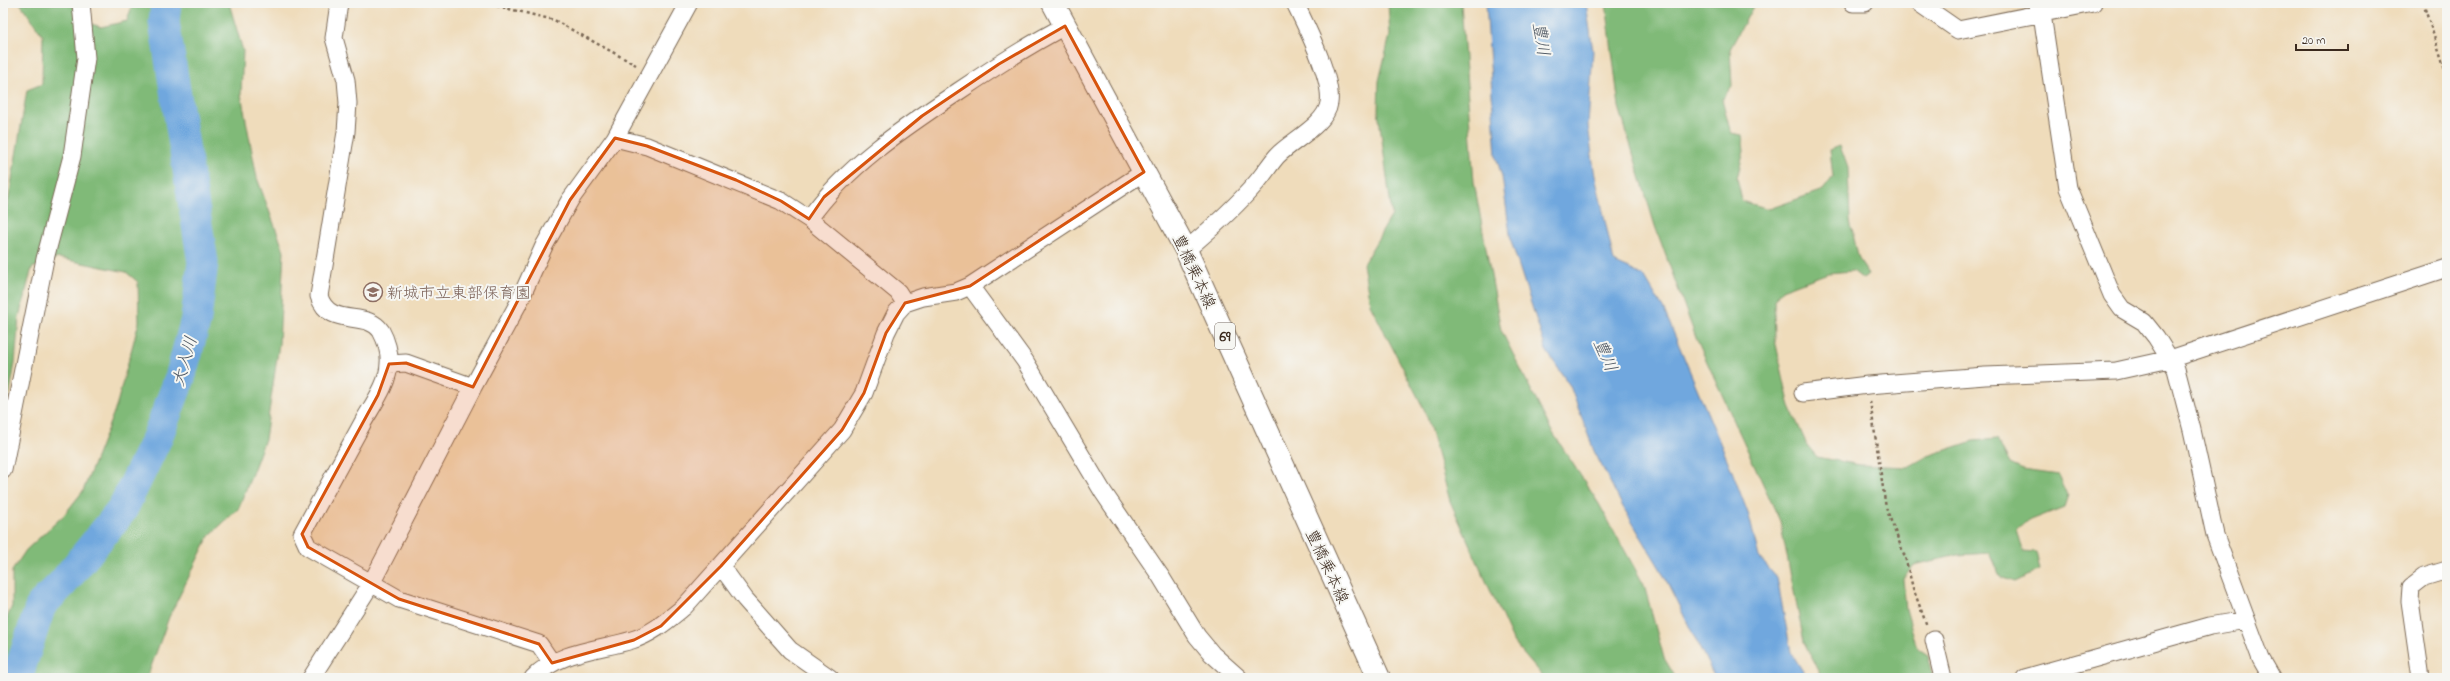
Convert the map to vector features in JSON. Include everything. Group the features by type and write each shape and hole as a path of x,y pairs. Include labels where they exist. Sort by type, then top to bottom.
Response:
{"main road":[{"name":"豊橋乗本線","path":"1053,3 1186,250 1379,678"}],"street":[{"path":"3,470 45,260 72,156 86,58 81,3"},
{"path":"339,3 334,38 346,80 348,103 346,132 319,296 322,306 332,314 372,323 381,331 388,348 390,364 378,395 302,534 308,548 400,599 539,644 552,663"},
{"path":"311,678 371,584 474,387 566,206 615,138 689,3"},
{"path":"1186,250 1211,230 1251,188 1278,156 1327,113 1330,101 1326,82 1315,45 1295,3"},
{"path":"1853,3 1865,3"},
{"path":"1919,3 1958,30 2040,8 2093,3"},
{"path":"2040,8 2068,188 2112,295 2122,309 2144,322 2156,336 2176,369 2192,430 2215,535 2261,659 2272,678"},
{"path":"809,219 824,197 867,159 922,116 999,64 1065,26"},
{"path":"615,138 647,146 736,180 781,201 809,219 898,292 905,303"},
{"path":"533,678 552,663 573,655 634,640 661,626 684,607 842,430 864,393 886,333 896,313 905,303 923,297 956,292 970,286 1144,172"},
{"path":"1803,393 1868,385 1985,376 2116,370 2170,359 2447,268"},
{"path":"970,286 1025,361 1103,492 1161,577 1197,636 1212,654 1239,678"},
{"path":"390,364 406,363 474,387"},
{"path":"721,566 745,599 790,650 822,676"},
{"path":"2421,678 2410,601 2411,587 2424,577 2447,570"},
{"path":"2025,678 2210,626 2246,620"},
{"path":"1934,640 1944,678"}],"path":[{"path":"485,3 554,20 651,73"},
{"path":"2423,3 2447,76"},
{"path":"1868,385 1886,508 1905,557 1923,617 1934,640"}],"highlighted area":[{"path":"1065,26 1144,172 970,286 905,303 886,333 864,393 842,430 721,566 661,626 634,640 552,663 539,644 399,599 308,547 302,534 378,395 389,364 406,363 473,387 570,200 615,138 647,146 736,180 781,201 809,219 824,197 922,116 999,64"}],"green space":[{"path":"20,3 72,3 79,20 101,27 127,21 133,3 229,3 243,51 241,94 257,178 284,251 279,344 265,439 239,508 209,536 169,617 147,678 3,678 3,627 12,606 12,571 26,550 64,515 83,491 116,407 139,322 138,282 126,272 58,258 32,268 19,317 15,363 3,432 3,216 8,203 27,90 42,84 43,36"},
{"path":"1388,3 1461,3 1474,182 1501,330 1551,430 1599,504 1644,585 1664,658 1676,678 1544,678 1514,643 1450,501 1426,413 1370,304 1363,264 1392,215 1378,110 1379,81 1390,35"},
{"path":"1606,3 1755,3 1730,49 1732,86 1722,99 1731,133 1742,135 1744,151 1737,178 1742,201 1769,209 1823,190 1833,177 1830,150 1840,146 1848,168 1850,221 1858,256 1868,275 1863,279 1853,271 1828,273 1782,290 1774,300 1775,340 1790,407 1807,445 1817,457 1860,465 1908,467 1928,456 1973,441 1997,439 2010,464 2023,470 2059,475 2068,495 2064,507 2026,522 2017,529 2023,551 2036,552 2040,570 2015,582 2000,577 1989,553 1958,555 1914,565 1903,579 1906,609 1917,648 1928,655 1934,678 1822,678 1804,642 1780,521 1696,338 1655,226 1619,107"}],"water":[{"name":"豊川","path":"1486,3 1586,3 1593,51 1588,125 1594,170 1614,262 1644,276 1664,310 1732,471 1749,516 1759,557 1777,578 1791,652 1807,678 1715,678 1661,570 1623,507 1594,451 1570,386 1546,350 1511,241 1502,177 1496,156"}],"waterway":[{"name":"大入川","path":"17,678 41,605 62,584 122,510 157,438 180,378 196,319 203,262 164,22 166,3"}],"place":[{"name":"新城市立東部保育園","path":"373,292"}]}
